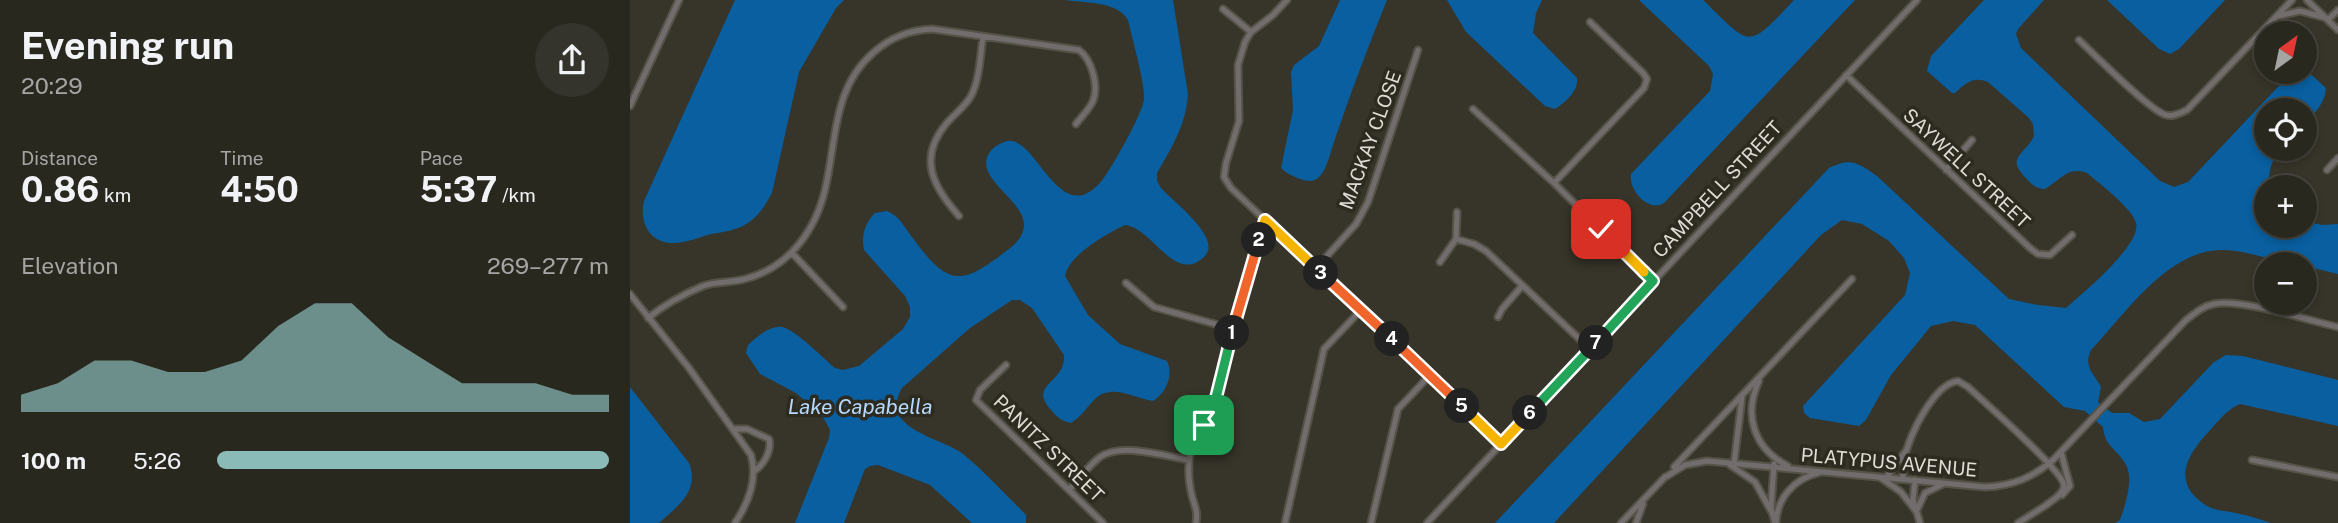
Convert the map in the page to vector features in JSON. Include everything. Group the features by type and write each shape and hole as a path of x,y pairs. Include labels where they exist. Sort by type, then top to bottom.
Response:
{"street":[{"path":"630,106 679,0"},
{"path":"1287,0 1251,32 1238,65 1238,121 1224,177 1231,188 1501,444"},
{"name":"CAMPBELL STREET","path":"1427,523 1917,0"},
{"path":"2079,40 2149,105 2165,115 2175,115 2186,110 2292,0"},
{"path":"2307,0 2338,30"},
{"path":"1223,9 1251,32"},
{"path":"2327,19 2338,10"},
{"path":"2276,16 2300,11 2327,19"},
{"path":"1554,183 1644,88 1647,79 1590,22"},
{"path":"648,318 660,308 705,286 745,279 770,269 792,253 807,235 818,214 842,100 849,81 860,65 883,44 911,32 932,29 1072,48 1083,53 1090,61 1095,90 1091,105 1076,124"},
{"path":"959,216 937,188 931,164 934,145 941,130 962,109 974,89 983,37"},
{"name":"MACKAY CLOSE","path":"1316,268 1356,224 1368,202 1419,50"},
{"name":"SAYWELL STREET","path":"1846,75 2038,254 2050,255 2072,235"},
{"path":"1473,109 1554,183 1653,281"},
{"path":"1946,170 1972,140"},
{"path":"2326,170 2338,158"},
{"path":"1440,262 1456,239 1457,212"},
{"path":"1196,523 1198,512 1191,493 1188,460 1199,431 1211,418 1233,329 1265,220"},
{"path":"1456,239 1486,251 1590,349"},
{"path":"792,253 843,307"},
{"path":"1622,523 1852,279"},
{"path":"1126,283 1154,307 1233,329"},
{"path":"1498,317 1522,286"},
{"path":"630,294 751,455 754,471 752,488 735,523"},
{"name":"PLATYPUS AVENUE","path":"1733,465 1984,487 2010,484 2028,478 2048,465 2194,313 2215,303 2234,302 2338,327"},
{"path":"1285,523 1324,349 1361,310"},
{"name":"PANITZ STREET","path":"1006,365 980,390 976,400 1100,522"},
{"path":"1764,372 1753,397 1751,419 1759,441 1775,458 1801,470"},
{"path":"1371,523 1398,409 1430,375"},
{"path":"1886,478 1907,449 1928,405 1946,385 1956,380 1968,387 2061,478 2064,487 2060,494 2046,505"},
{"path":"1733,465 1740,404 1745,391"},
{"path":"734,429 747,429 769,439 770,445 765,458 760,468 754,471"},
{"path":"1903,479 1907,449"},
{"path":"1069,490 1095,462 1112,451 1127,450 1188,460"},
{"path":"2018,523 2070,488 2061,452"},
{"path":"1771,511 1775,458"},
{"path":"2252,460 2338,477"},
{"path":"1664,478 1678,468 1694,462 1733,465 1755,482 1775,523"},
{"path":"1775,523 1778,509 1788,490 1810,475 1825,472"},
{"path":"1878,477 1902,492 1917,512"},
{"path":"1915,480 1913,499 1920,523"},
{"path":"1917,512 1927,491 1937,485 1949,483"},
{"path":"1636,523 1646,498"}],"water":[{"path":"735,0 844,0 836,8 799,72 772,193 762,210 752,220 735,229 683,242 665,242 648,230 643,216 644,201"},
{"name":"Lake Capabella","path":"1065,0 1173,0 1188,94 1181,126 1157,173 1157,181 1199,226 1208,243 1208,251 1197,262 1188,265 1178,263 1144,234 1125,225 1081,253 1073,260 1065,276 1088,315 1120,344 1167,361 1170,372 1165,389 1153,401 1116,392 1102,394 1071,423 1060,419 1045,402 1043,395 1063,365 1064,355 1032,308 1020,300 1012,300 970,328 902,388 897,402 898,413 905,422 915,430 963,454 1026,515 1026,523 972,523 930,485 878,465 865,469 844,523 795,523 830,430 822,415 796,393 760,374 746,353 748,345 759,335 782,327 802,339 835,368 843,370 859,366 903,329 910,317 910,307 905,296 864,250 865,230 875,213 887,211 895,216 936,266 956,276 979,270 1009,249 1021,235 1024,223 1019,211 992,178 987,167 989,153 1004,142 1014,141 1023,147 1061,189 1071,195 1083,195 1100,183 1138,116 1144,99 1142,82 1128,20 1123,14 1109,6"},
{"path":"1340,0 1387,0 1325,169 1315,180 1307,181 1281,168 1293,110 1291,72 1294,65 1319,46"},
{"path":"1447,0 1542,0 1536,13 1533,33 1577,78 1573,92 1555,109 1545,106 1466,32"},
{"path":"1639,0 1703,0 1731,27 1749,37 1766,28 1794,0 1855,0 1664,203 1652,205 1636,193 1631,174 1710,91 1713,74 1709,66"},
{"path":"1984,0 2044,0 2018,29 2016,34 2021,48 2160,181 2174,187 2188,182 2254,112 2254,161 2274,161 2269,175 2254,175 2254,238 2317,238 2317,224 2338,224 2338,274 2317,269 2317,252 2254,252 2254,255 2225,250 2205,252 2186,259 2150,285 2091,350 2089,356 2090,370 2101,387 2098,402 2112,413 2129,413 2144,422 2160,419 2214,362 2226,355 2243,356 2338,380 2338,426 2240,404 2221,418 2191,456 2185,475 2193,495 2216,509 2271,523 2115,523 2120,520 2129,478 2126,465 2109,444 2103,427 2085,411 2064,407 1975,325 1953,321 1931,326 1891,375 1866,420 1859,426 1810,418 1804,413 1803,406 1905,295 1910,273 1904,258 1889,241 1862,224 1842,220 1821,235 1554,523 1495,523 1829,168 1849,162 1877,176 2009,299 2066,308 2109,268 2130,243 2135,232 2134,217 2087,173 2074,171 2045,189 2030,183 2017,165 2019,156 2034,136 2033,124 2029,118 1983,80 1974,80 1952,93 1927,71 1931,56"},
{"path":"2107,0 2225,0 2179,49 2170,54 2159,49"},
{"path":"2317,80 2326,88 2317,110 2317,98 2267,98 2281,84 2317,84"},
{"path":"630,387 689,463 692,473 692,482 685,497 659,523 630,523"}],"route":[{"path":"1204,425 1211,418 1233,329 1265,220 1501,444 1653,281 1601,229"}]}
